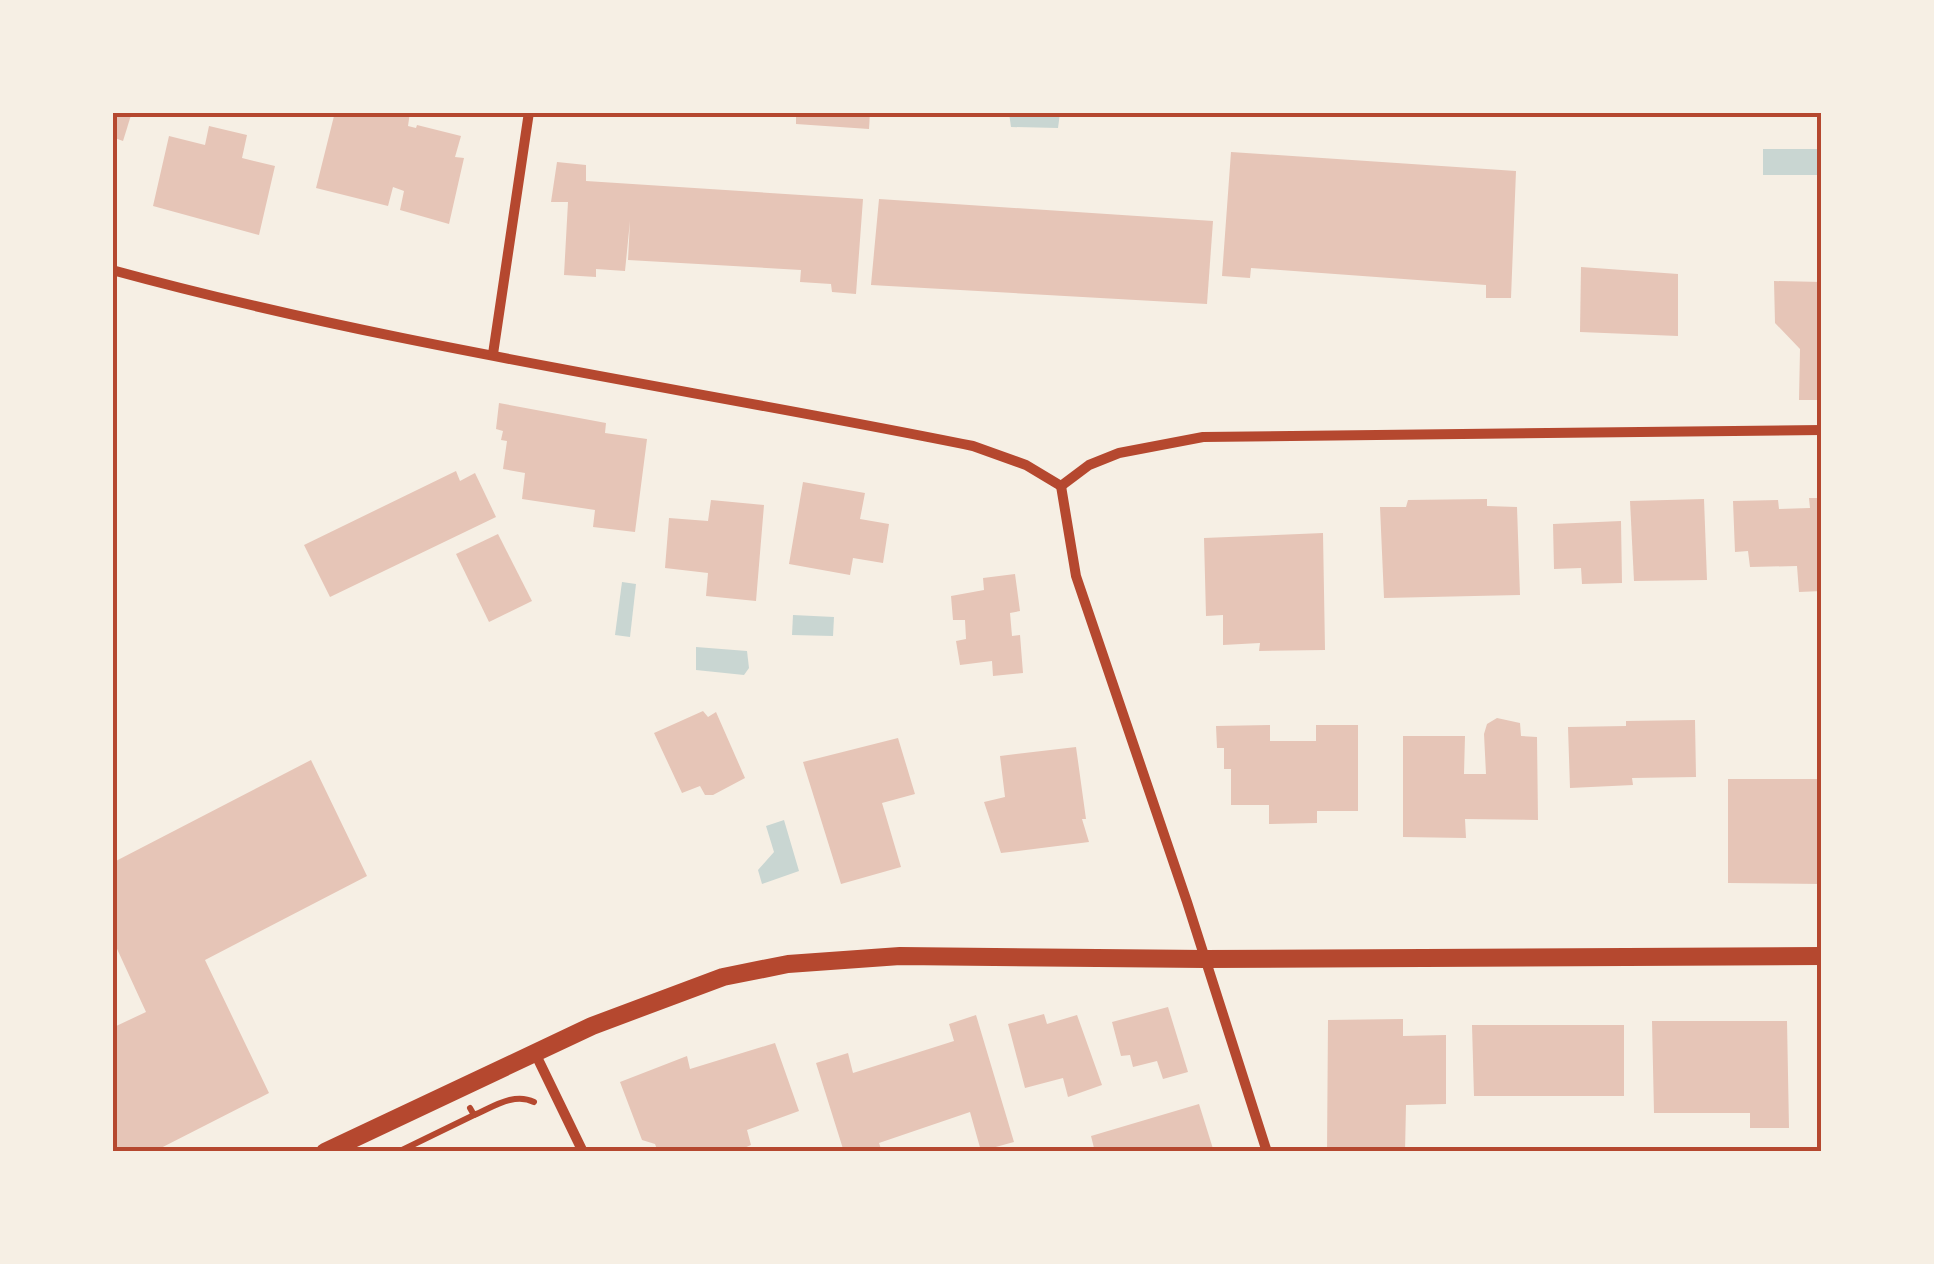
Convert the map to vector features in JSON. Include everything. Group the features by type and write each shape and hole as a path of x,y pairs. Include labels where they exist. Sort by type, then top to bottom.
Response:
{"street":[{"path":"493,354 529,112"},
{"path":"112,270 190,291 493,354 973,446 1026,465 1061,486 1076,576 1206,959 1266,1152"},
{"path":"1061,486 1089,465 1119,452 1202,437 1822,430"},
{"path":"325,1152 536,1052 659,999 723,976 788,964 900,956 1822,956"},
{"path":"536,1052 583,1152"}],"path":[{"path":"460,1088 474,1115"},
{"path":"398,1152 512,1098 525,1098 540,1106"}],"shaded area":[{"path":"1009,113 1060,113 1058,128 1011,127"},
{"path":"1763,149 1821,149 1821,175 1763,175"},
{"path":"622,582 636,584 630,637 615,635"},
{"path":"793,615 834,617 833,636 792,635"},
{"path":"696,647 747,651 749,668 744,675 696,670"},
{"path":"784,820 799,871 762,884 758,870 774,852 766,826"}],"building":[{"path":"112,112 132,112 123,141 112,137"},
{"path":"335,112 410,112 408,126 461,136 455,157 464,158 449,224 400,210 404,191 393,187 388,206 316,188"},
{"path":"796,112 870,112 869,129 796,124"},
{"path":"209,126 247,135 242,158 275,166 259,235 153,206 169,136 205,145"},
{"path":"1231,152 1516,171 1511,298 1486,298 1486,285 1251,268 1250,278 1222,276"},
{"path":"557,162 586,165 586,181 863,199 856,294 832,292 831,284 800,282 801,270 628,260 630,221 625,271 596,269 596,277 564,275 568,202 551,202"},
{"path":"879,199 1213,221 1207,304 871,285"},
{"path":"1581,267 1678,274 1678,336 1580,332"},
{"path":"1774,281 1822,282 1822,400 1799,400 1800,349 1775,323"},
{"path":"499,403 606,423 605,433 647,439 635,532 593,527 595,510 522,499 525,473 503,469 507,441 501,440 503,431 496,429"},
{"path":"456,471 460,481 475,473 496,517 330,597 304,545"},
{"path":"803,482 865,493 860,519 889,524 883,563 853,558 850,575 789,564"},
{"path":"1809,498 1822,498 1822,591 1799,592 1797,566 1750,567 1748,551 1735,552 1733,501 1778,500 1779,509 1810,508"},
{"path":"1487,499 1487,506 1517,507 1520,595 1384,598 1380,507 1406,507 1408,500"},
{"path":"1704,499 1707,580 1634,581 1630,501"},
{"path":"711,500 764,505 756,601 706,596 708,573 665,568 669,518 708,521"},
{"path":"1621,521 1622,583 1582,584 1581,568 1554,569 1553,524"},
{"path":"1323,533 1325,650 1259,651 1260,643 1223,645 1223,615 1206,616 1204,538"},
{"path":"498,534 532,601 489,622 456,554"},
{"path":"1015,574 1020,611 1010,613 1012,636 1020,635 1023,673 993,676 992,661 960,665 956,641 966,639 965,620 953,620 951,596 984,590 983,578"},
{"path":"703,711 708,717 716,712 745,778 713,795 705,795 700,786 682,793 654,733"},
{"path":"1497,718 1520,723 1521,736 1537,737 1538,820 1465,819 1466,838 1403,837 1403,736 1465,736 1464,774 1486,774 1484,734 1487,724"},
{"path":"1695,720 1696,777 1632,778 1633,785 1570,788 1568,727"},
{"path":"1270,725 1270,741 1316,741 1316,725 1358,725 1358,811 1317,811 1317,823 1269,824 1269,805 1231,805 1231,769 1224,769 1224,748 1217,748 1216,726"},
{"path":"898,738 915,794 882,803 901,867 841,884 803,762"},
{"path":"1076,747 1086,819 1082,819 1089,842 1001,853 984,802 1005,797 1000,756"},
{"path":"311,760 367,876 205,960 269,1093 153,1152 112,1152 112,1028 146,1012 112,938 112,863"},
{"path":"1728,779 1822,779 1822,884 1728,883"},
{"path":"1168,1007 1188,1072 1163,1079 1157,1061 1133,1067 1130,1055 1121,1056 1112,1022"},
{"path":"1044,1014 1047,1024 1077,1015 1102,1085 1068,1097 1063,1078 1025,1088 1008,1024"},
{"path":"976,1015 1014,1142 981,1151 970,1112 879,1143 882,1152 844,1152 816,1063 848,1053 853,1073 954,1041 949,1024"},
{"path":"1403,1019 1403,1036 1446,1035 1446,1104 1406,1105 1405,1152 1327,1152 1328,1020"},
{"path":"1652,1021 1787,1021 1789,1128 1750,1128 1750,1113 1654,1113"},
{"path":"1817,1022 1822,1022 1822,1075 1818,1075"},
{"path":"1472,1025 1624,1025 1624,1096 1474,1096"},
{"path":"775,1043 799,1111 747,1130 751,1145 735,1152 658,1152 655,1144 642,1140 620,1082 687,1056 690,1069"},
{"path":"1199,1104 1214,1152 1095,1152 1091,1136"}]}
